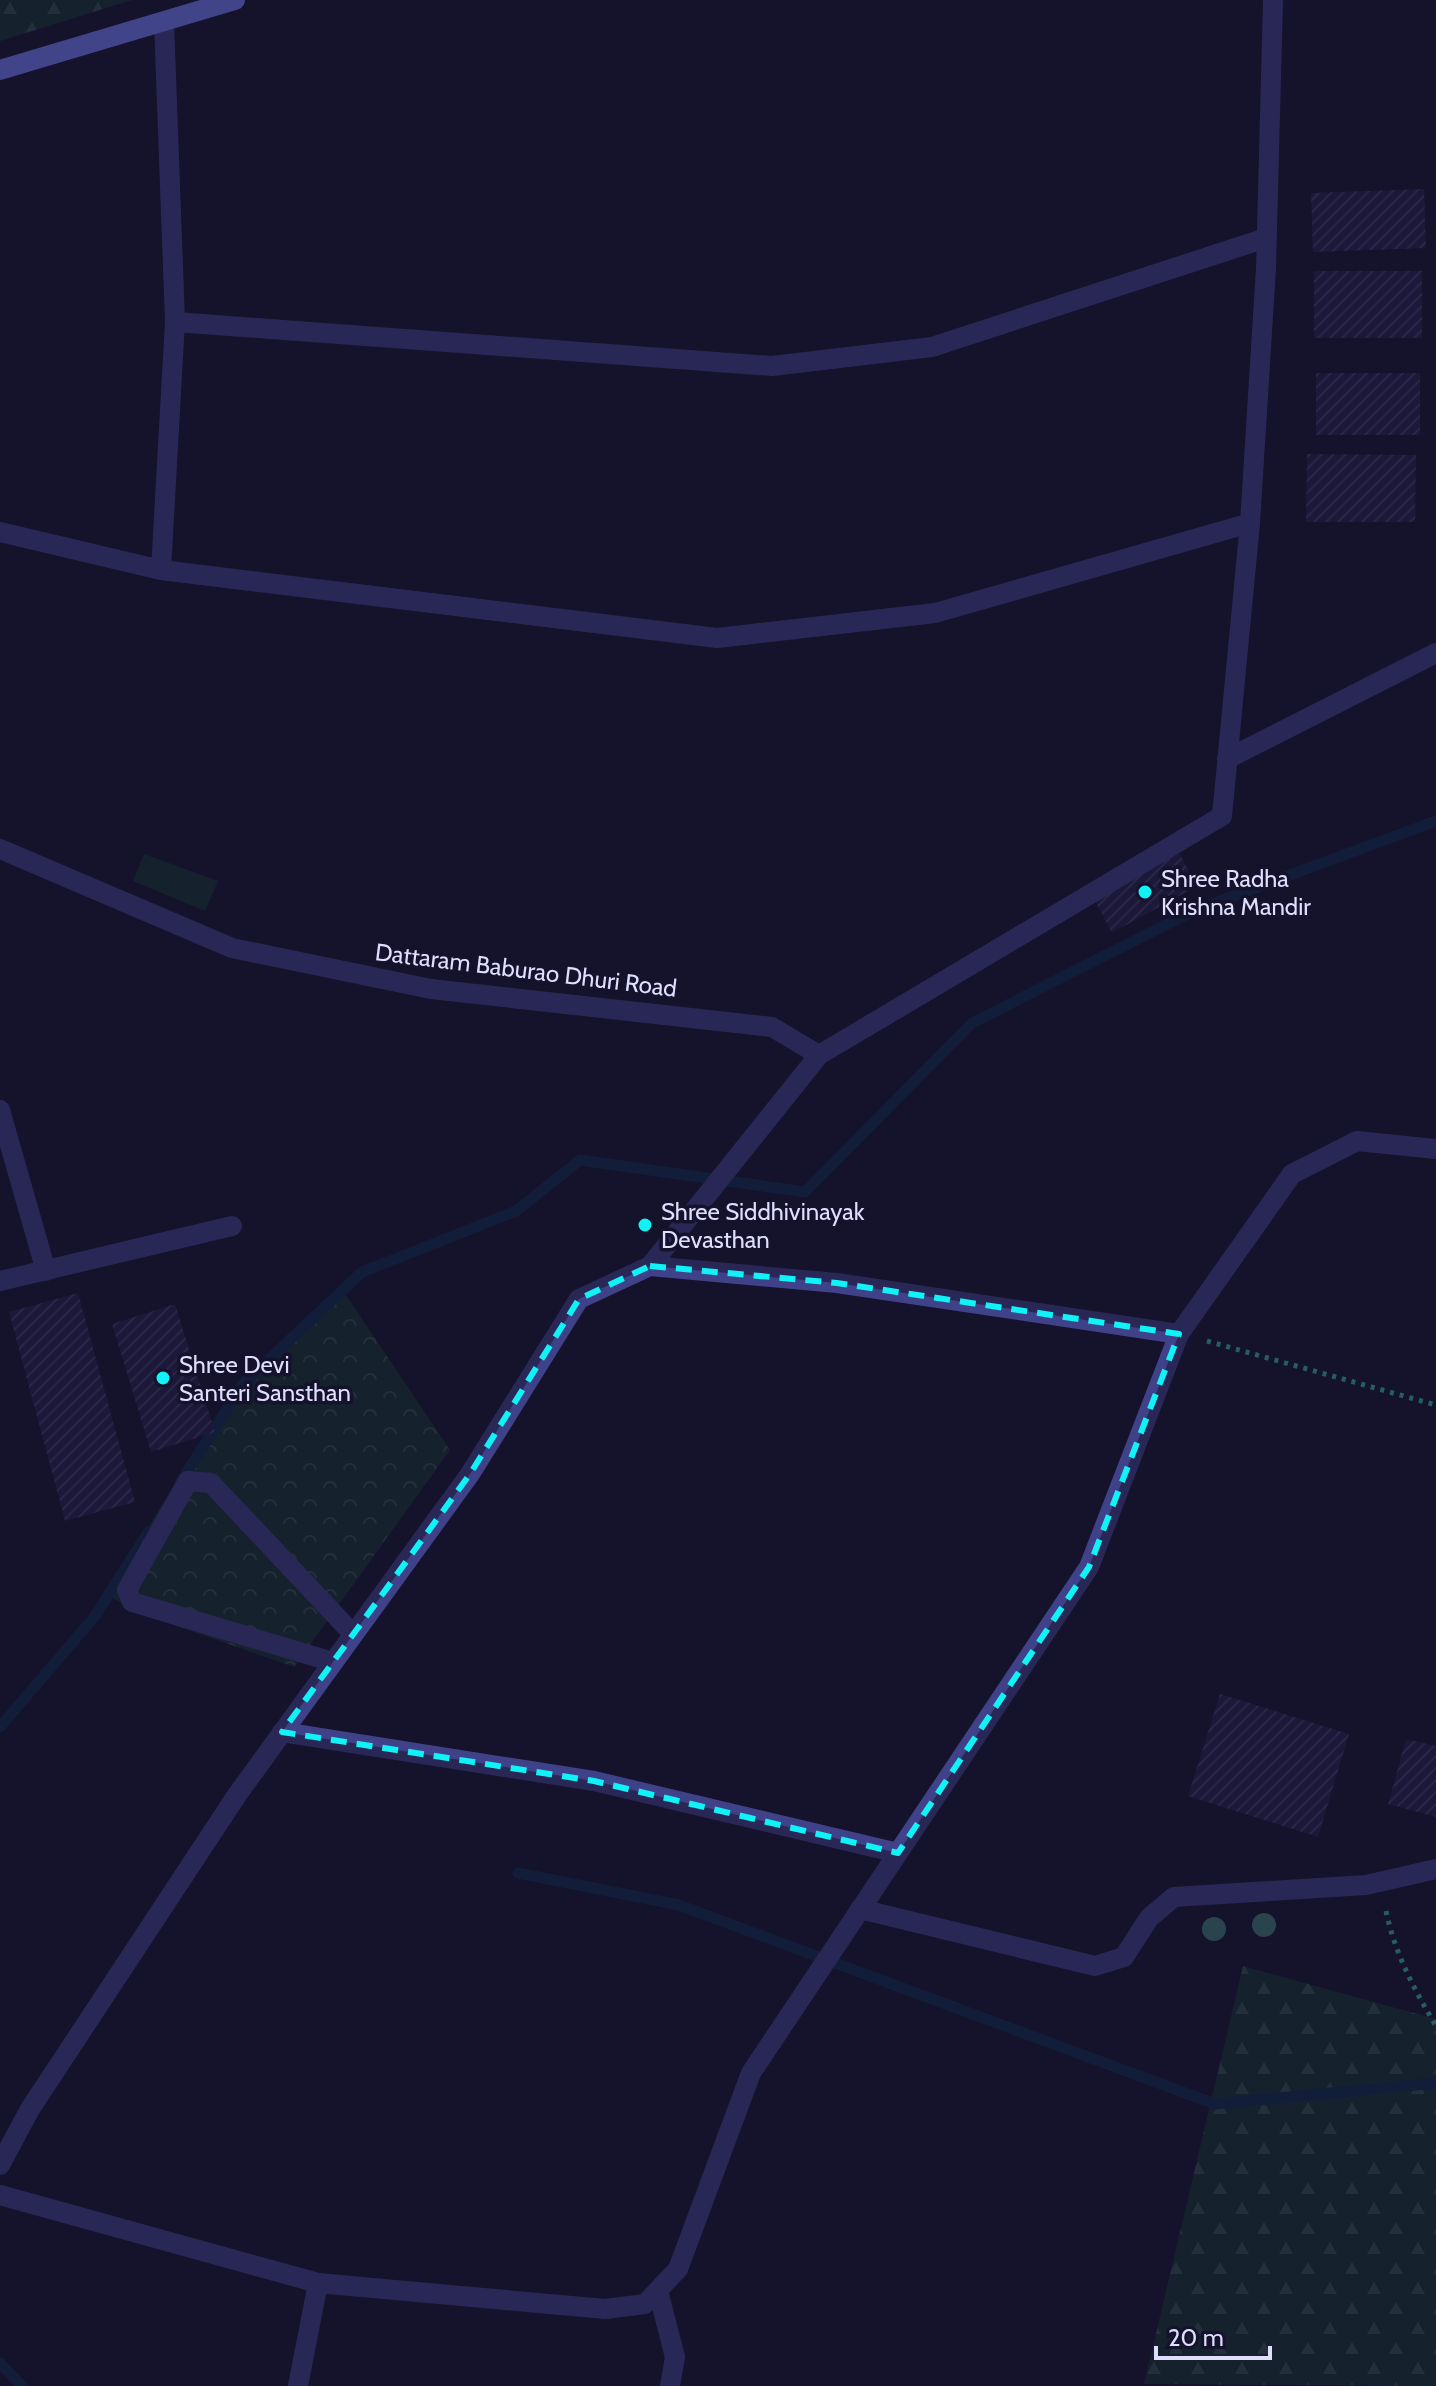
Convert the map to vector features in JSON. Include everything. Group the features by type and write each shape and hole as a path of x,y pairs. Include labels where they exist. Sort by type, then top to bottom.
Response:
{"main road":[{"path":"0,70 235,0"}],"street":[{"path":"0,2165 30,2109 237,1795 470,1474 579,1299 650,1266 819,1055 1222,816 1250,523 1266,238 1273,0"},
{"path":"161,570 175,322 164,22"},
{"path":"175,322 772,366 932,347 1266,238"},
{"path":"0,532 161,570 717,638 935,613 1250,523"},
{"path":"1227,759 1436,653"},
{"name":"Dattaram Baburao Dhuri Road","path":"0,849 232,948 431,989 772,1027 819,1055"},
{"path":"0,1110 46,1271"},
{"path":"0,2195 318,2283 605,2309 645,2304 678,2269 751,2073 1089,1567 1179,1334 1292,1174 1357,1141 1436,1149"},
{"path":"0,1281 232,1226"},
{"path":"650,1266 837,1283 1179,1334"},
{"path":"333,1662 132,1602 127,1590 188,1481 211,1483 353,1634"},
{"path":"282,1732 594,1781 898,1853"},
{"path":"860,1909 1095,1966 1124,1957 1149,1918 1174,1897 1381,1882 1436,1869"},
{"path":"298,2386 318,2283"},
{"path":"658,2291 675,2357 670,2386"}],"path":[{"path":"1179,1334 1436,1405"},
{"path":"1381,1882 1392,1940 1409,1981 1436,2026"}],"highlighted area":[{"path":"650,1266 837,1283 1179,1334 1089,1567 898,1853 594,1781 282,1732 470,1474 579,1299"}],"green space":[{"path":"0,0 132,0 0,41"},
{"path":"144,854 218,881 205,911 133,881"},
{"path":"342,1289 450,1450 294,1667 137,1612 106,1594 243,1376"},
{"path":"1243,1966 1436,2019 1436,2386 1144,2384"}],"building":[{"path":"1424,189 1426,248 1313,252 1311,193"},
{"path":"1314,271 1422,271 1422,338 1314,338"},
{"path":"1316,373 1420,373 1420,435 1316,435"},
{"path":"1307,454 1416,455 1415,522 1306,522"},
{"name":"Shree Radha Krishna Mandir","path":"1178,851 1197,886 1112,933 1094,899"},
{"path":"78,1293 135,1502 65,1521 9,1312"},
{"name":"Shree Devi Santeri Sansthan","path":"175,1304 215,1432 151,1452 112,1324"},
{"path":"1220,1694 1349,1734 1318,1837 1188,1796"},
{"path":"1406,1739 1436,1746 1436,1817 1388,1804"}],"waterway":[{"path":"180,1483 243,1384 362,1272 516,1211 580,1160 805,1192 972,1023 1193,911 1436,821"},
{"path":"0,1727 95,1616 149,1531"},
{"path":"518,1873 679,1905 1215,2104 1436,2083"},
{"path":"0,2363 22,2386"}],"place":[{"name":"Shree Radha Krishna Mandir","path":"1145,892"},
{"name":"Shree Siddhivinayak Devasthan","path":"645,1225"},
{"name":"Shree Devi Santeri Sansthan","path":"163,1378"}]}
